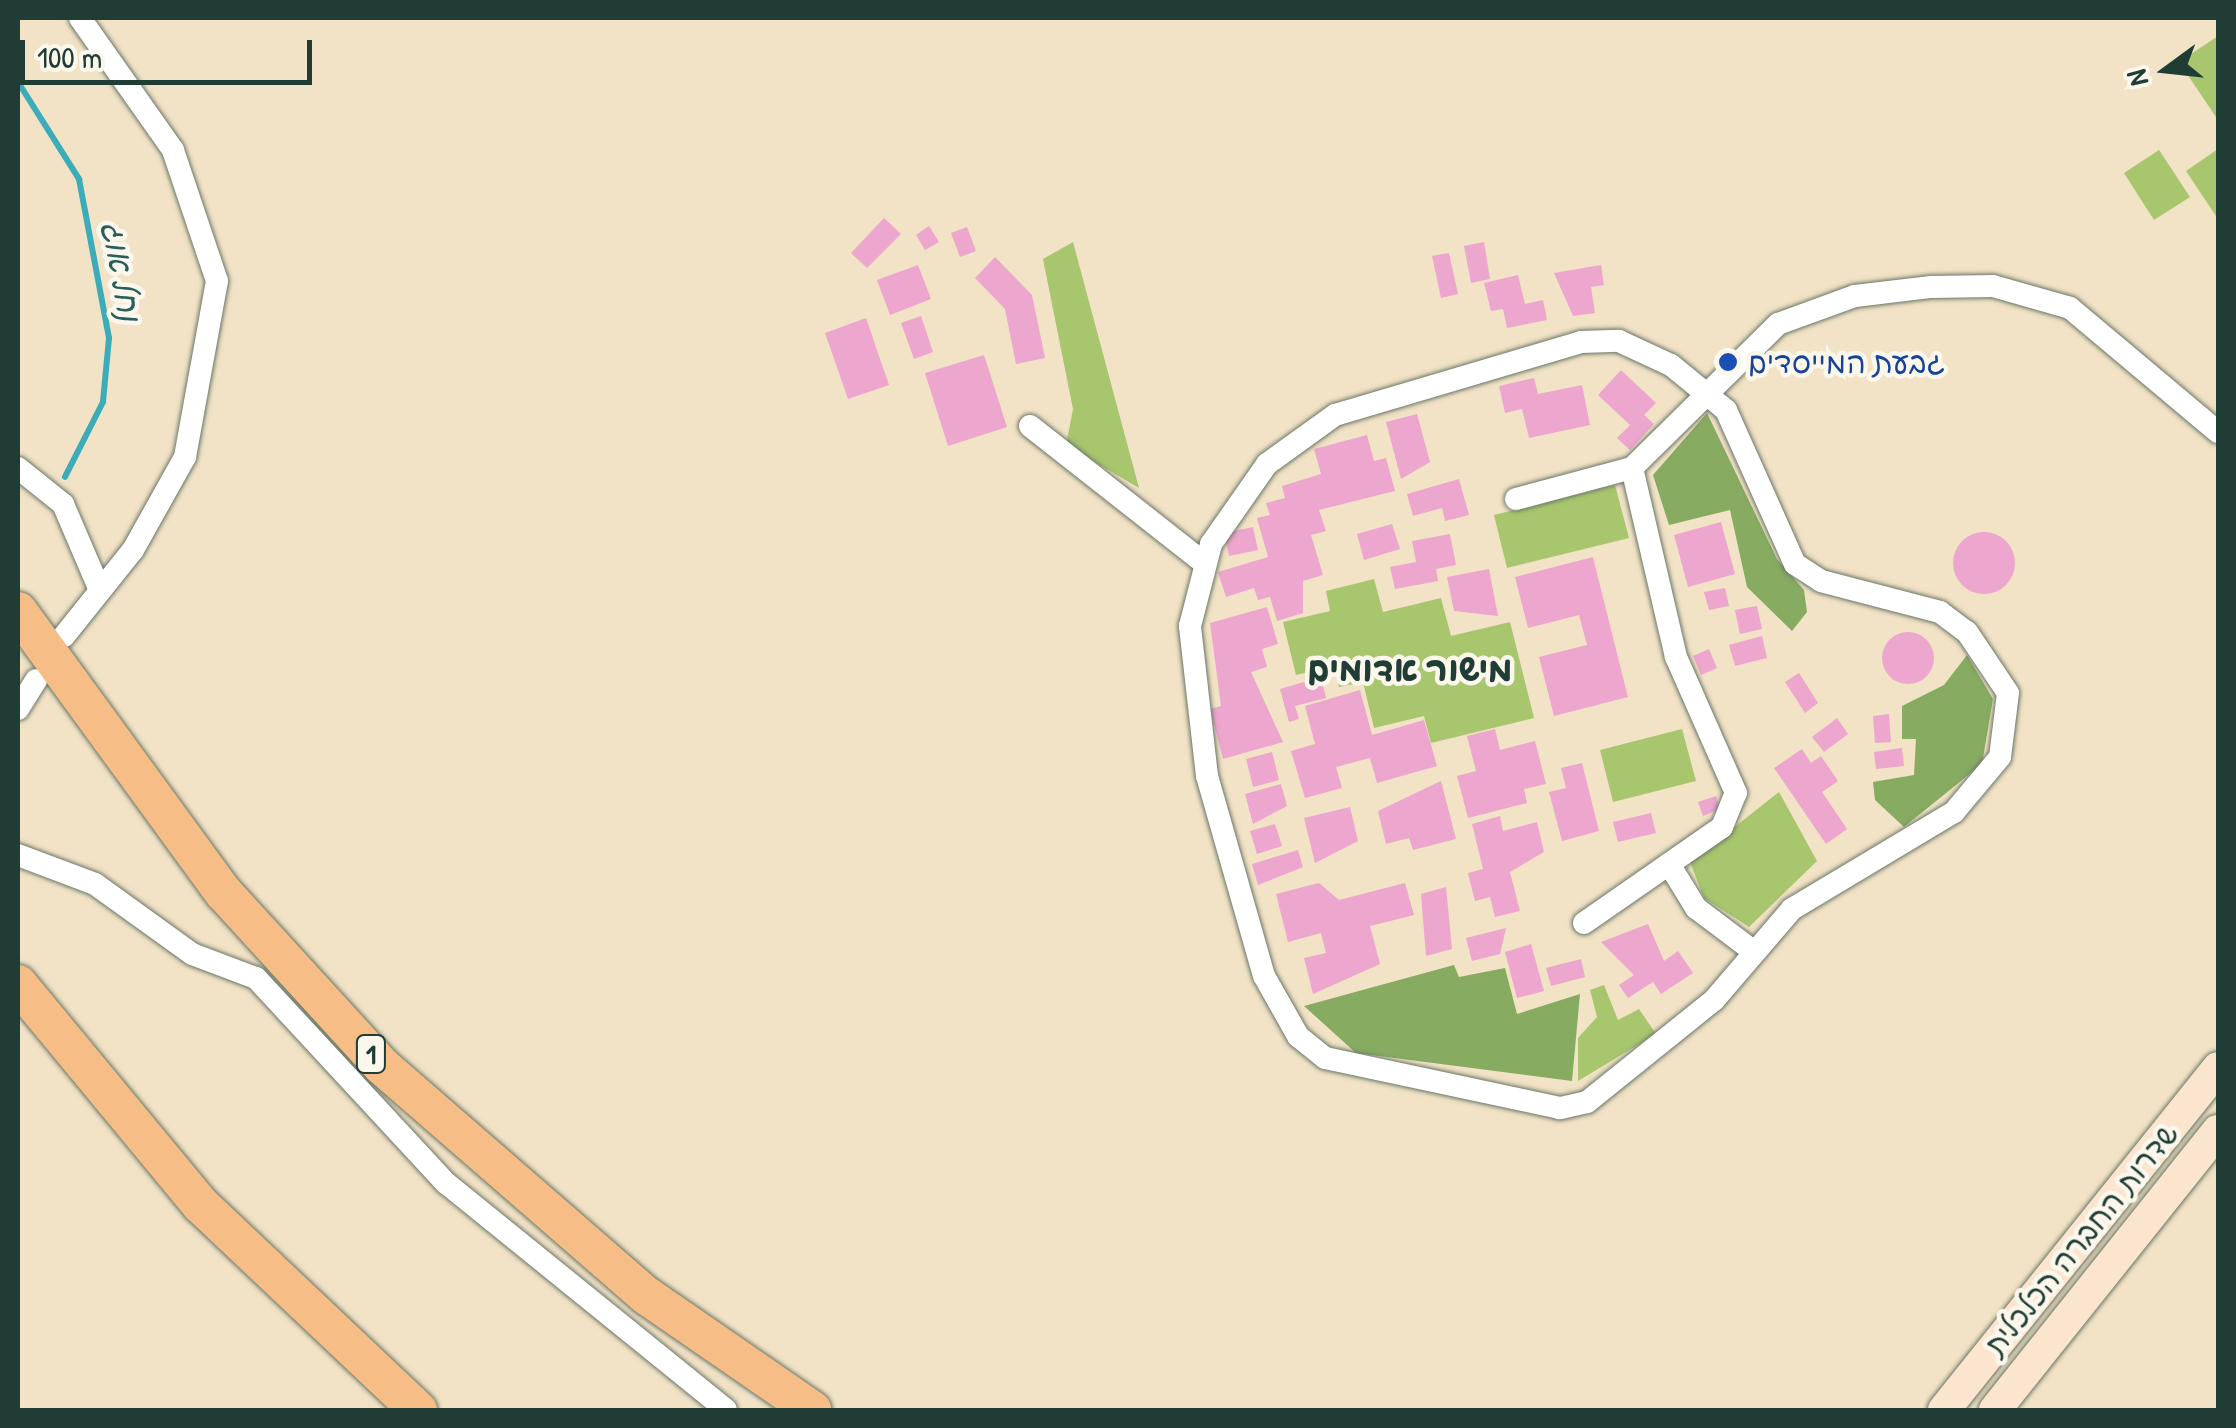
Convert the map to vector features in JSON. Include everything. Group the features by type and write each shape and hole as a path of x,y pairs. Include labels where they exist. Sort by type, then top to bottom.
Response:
{"highway":[{"name":"1","path":"18,612 224,893 382,1066 647,1296 812,1410"},
{"path":"18,984 202,1205 418,1410"}],"main road":[{"name":"שדרות החברה הכלכלית","path":"1944,1410 2218,1068"},
{"name":"שדרות החברה הכלכלית","path":"1995,1410 2218,1131"}],"street":[{"path":"64,636 133,550 185,457 218,281 173,150 80,18"},
{"path":"1516,499 1632,468 1746,348 1820,307 1993,286 2038,294 2095,324 2218,432"},
{"path":"1619,341 1706,392 1738,429 1769,521 1795,564 1820,581 1940,612 1994,663 2012,720 1981,789 1922,833 1822,884 1753,951 1670,1042 1586,1102 1560,1108 1325,1058 1279,1010 1224,851 1191,676 1204,564 1232,504 1266,464 1372,398 1581,342 1619,341"},
{"path":"1030,426 1204,564"},
{"path":"18,468 63,504 99,588"},
{"path":"1584,922 1722,827 1736,792 1676,657 1632,468"},
{"path":"18,709 36,680"},
{"path":"18,855 95,884 192,954 256,978 446,1184 726,1410"},
{"path":"1670,864 1696,908 1753,951"}],"green space":[{"path":"2218,36 2218,120 2179,62"},
{"path":"2218,149 2218,219 2186,171"},
{"path":"2159,150 2190,197 2154,220 2124,173"},
{"path":"1073,242 1139,488 1066,445 1073,409 1043,259"},
{"path":"1707,413 1777,559 1804,590 1807,612 1792,631 1747,587 1730,510 1669,525 1653,475"},
{"path":"1615,485 1629,538 1507,568 1494,515"},
{"path":"1374,579 1383,612 1441,598 1451,636 1510,622 1534,718 1431,743 1424,716 1374,728 1363,682 1339,687 1334,666 1296,675 1283,622 1330,611 1326,591"},
{"path":"1967,655 1993,699 1982,764 1904,827 1875,800 1873,782 1914,775 1916,739 1902,739 1902,706 1944,685"},
{"path":"1682,729 1696,781 1613,802 1600,750"},
{"path":"1779,792 1817,861 1749,927 1704,898 1690,862"},
{"path":"1454,965 1459,977 1505,968 1517,1014 1580,994 1572,1081 1356,1053 1304,1006"},
{"path":"1604,985 1618,1020 1639,1009 1656,1034 1578,1081 1578,1038 1597,1017 1590,990"}],"building":[{"path":"884,218 901,234 867,268 851,253"},
{"path":"929,226 939,242 925,250 916,235"},
{"path":"967,227 976,251 960,257 951,233"},
{"path":"1484,242 1490,279 1471,283 1464,246"},
{"path":"1449,253 1458,294 1441,298 1432,256"},
{"path":"995,257 1032,295 1045,358 1016,364 1005,309 975,278"},
{"path":"918,265 931,299 890,315 877,280"},
{"path":"1601,265 1604,285 1591,287 1595,313 1573,316 1554,273"},
{"path":"1518,275 1525,304 1543,300 1547,320 1507,328 1503,309 1491,311 1484,283"},
{"path":"921,316 933,352 914,359 901,323"},
{"path":"866,318 889,385 848,399 825,333"},
{"path":"984,355 1007,427 948,446 925,373"},
{"path":"1621,370 1656,403 1644,415 1654,424 1630,450 1617,438 1630,425 1598,395"},
{"path":"1534,378 1538,394 1582,385 1590,425 1529,438 1522,409 1505,413 1499,386"},
{"path":"1417,414 1430,462 1401,479 1386,422"},
{"path":"1367,435 1374,461 1386,458 1395,491 1319,510 1326,531 1311,535 1323,575 1303,581 1303,613 1277,621 1270,597 1258,600 1254,588 1226,597 1218,572 1268,557 1257,518 1270,515 1266,503 1285,498 1282,486 1321,474 1314,449"},
{"path":"1459,479 1469,515 1445,521 1442,508 1413,516 1407,494"},
{"path":"1721,522 1735,574 1688,587 1674,535"},
{"path":"1392,524 1400,549 1364,560 1357,534"},
{"path":"1253,527 1258,550 1229,556 1224,533"},
{"path":"1984,532 2006,541 2015,563 2006,585 1984,594 1962,585 1953,563 1962,541"},
{"path":"1450,534 1456,565 1436,569 1438,581 1395,589 1390,567 1416,562 1412,541"},
{"path":"1593,557 1628,697 1554,716 1539,657 1587,645 1579,615 1528,628 1515,577"},
{"path":"1489,569 1498,616 1454,611 1447,577"},
{"path":"1725,588 1729,606 1709,610 1704,592"},
{"path":"1757,606 1762,629 1740,634 1735,610"},
{"path":"1267,607 1278,644 1262,649 1267,667 1251,672 1283,742 1223,759 1210,709 1221,706 1210,623"},
{"path":"1908,632 1926,640 1934,658 1926,676 1908,684 1890,676 1882,658 1890,640"},
{"path":"1762,636 1767,658 1735,666 1729,645"},
{"path":"1709,649 1717,668 1701,675 1693,656"},
{"path":"1799,673 1818,703 1805,713 1785,682"},
{"path":"1321,677 1326,698 1295,706 1299,719 1289,722 1280,689"},
{"path":"1360,690 1372,735 1424,720 1437,766 1377,783 1370,758 1336,767 1342,788 1305,798 1291,751 1315,744 1305,706"},
{"path":"1889,714 1891,742 1875,743 1873,716"},
{"path":"1837,718 1848,734 1824,752 1812,737"},
{"path":"1495,729 1500,750 1535,741 1546,784 1524,789 1527,803 1468,818 1457,776 1476,771 1467,736"},
{"path":"1902,748 1904,766 1876,769 1874,752"},
{"path":"1802,749 1811,763 1821,756 1838,781 1822,792 1847,829 1826,844 1774,768"},
{"path":"1272,752 1279,780 1253,787 1246,759"},
{"path":"1582,763 1599,831 1562,841 1549,792 1566,788 1561,768"},
{"path":"1441,781 1456,839 1413,850 1409,838 1386,844 1378,811"},
{"path":"1281,784 1287,806 1253,824 1245,794"},
{"path":"1716,796 1720,809 1703,816 1698,802"},
{"path":"1350,807 1358,841 1315,863 1304,818"},
{"path":"1651,813 1656,833 1618,842 1613,822"},
{"path":"1500,816 1503,831 1537,822 1544,852 1510,872 1520,911 1495,917 1490,897 1475,901 1468,873 1483,869 1472,824"},
{"path":"1275,824 1282,846 1257,854 1250,831"},
{"path":"1298,850 1303,867 1258,885 1252,864"},
{"path":"1319,883 1339,900 1405,883 1414,915 1370,926 1380,964 1313,994 1304,958 1326,953 1321,933 1288,942 1276,894"},
{"path":"1446,887 1452,949 1426,956 1421,894"},
{"path":"1648,924 1664,961 1678,951 1693,973 1661,994 1653,982 1628,998 1619,985 1634,975 1601,942"},
{"path":"1506,928 1500,954 1472,961 1466,938"},
{"path":"1531,944 1544,991 1517,998 1505,952"},
{"path":"1581,959 1585,977 1551,986 1546,968"}],"waterway":[{"name":"נחל אוג","path":"18,82 79,179 109,338 103,402 65,477"}],"place":[{"name":"גבעת המייסדים","path":"1728,362"}],"district":[{"name":"מישור אדומים","path":"1410,669"}]}
